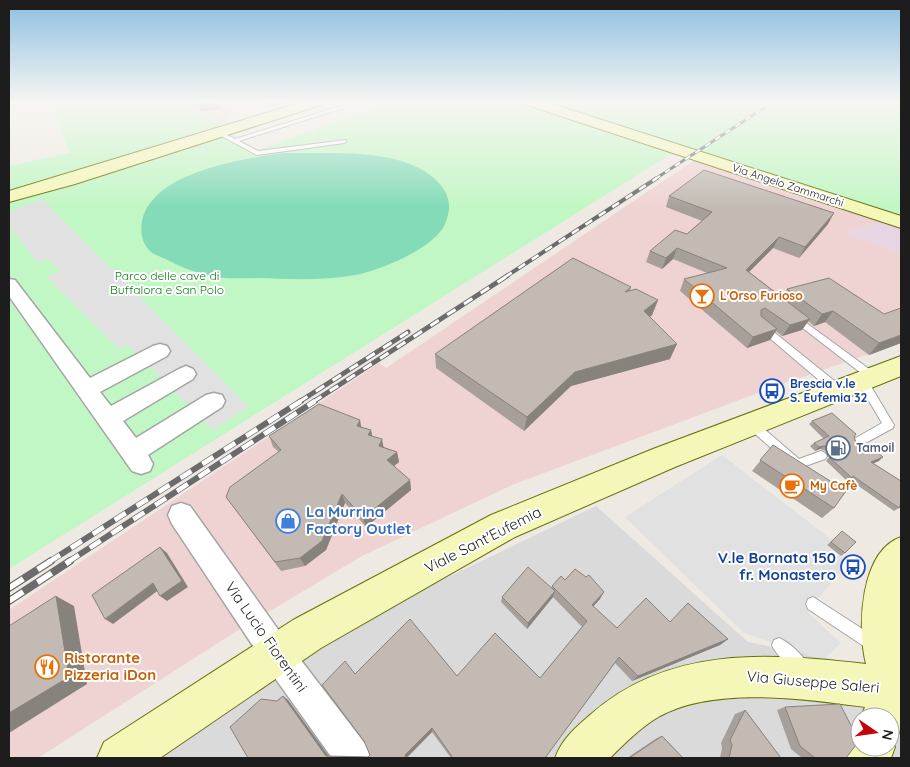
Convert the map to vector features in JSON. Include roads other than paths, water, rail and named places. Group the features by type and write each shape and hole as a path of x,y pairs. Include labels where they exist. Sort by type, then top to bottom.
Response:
{"street":[{"path":"9,197 69,180 199,138"},
{"name":"Via Angelo Zammarchi","path":"642,138 901,222"},
{"path":"9,203 69,180"},
{"path":"9,284 137,458 214,401"},
{"path":"86,390 160,351"},
{"path":"108,419 186,374"},
{"name":"Viale Sant'Eufemia","path":"120,758 276,653 504,526 751,424 869,379"},
{"name":"Via Lucio Fiorentini","path":"181,515 276,653 353,758"},
{"path":"890,687 882,608 889,569 901,554"},
{"name":"Via Giuseppe Saleri","path":"578,758 601,734 644,701 675,688 738,676 814,679 890,687"}],"lane":[{"path":"228,138 257,153 344,141"},
{"path":"234,141 242,138"},
{"path":"783,308 869,379 889,425 858,442"},
{"path":"759,324 869,379"},
{"path":"751,424 797,464 821,456"},
{"path":"813,604 890,687"},
{"path":"779,645 814,679"}],"railway":[{"path":"655,179 718,138"},
{"path":"505,277 657,178"},
{"path":"313,402 507,276"},
{"path":"299,402 408,332"},
{"path":"49,562 301,401"},
{"path":"68,562 315,401"},
{"path":"9,588 51,561"},
{"path":"9,601 70,561"}],"place":[{"name":"L'Orso Furioso","path":"702,296"},
{"name":"Brescia v.le S. Eufemia 32","path":"772,391"},
{"name":"Tamoil","path":"838,448"},
{"name":"My Cafè","path":"792,486"},
{"name":"La Murrina Factory Outlet","path":"288,521"},
{"name":"V.le Bornata 150 fr. Monastero","path":"853,567"},
{"name":"Ristorante Pizzeria iDon","path":"47,667"}],"park label":[{"name":"Parco delle cave di Buffalora e San Polo","path":"167,283"}]}
